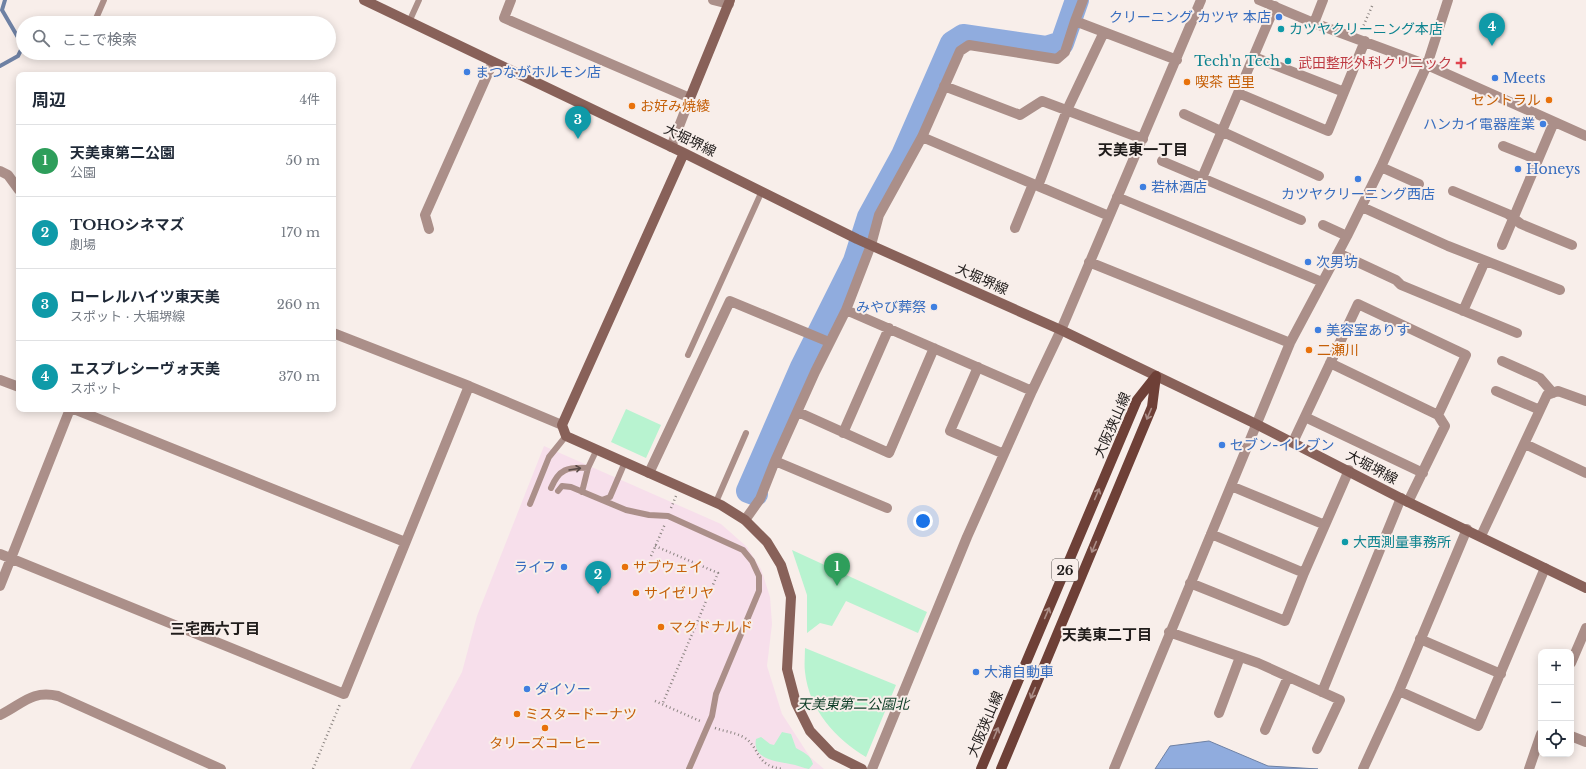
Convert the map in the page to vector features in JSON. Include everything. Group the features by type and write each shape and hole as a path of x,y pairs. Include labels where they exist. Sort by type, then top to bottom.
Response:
{"main road":[{"name":"大堀堺線","path":"364,0 684,153 865,242 1061,330 1293,442 1405,500 1586,588"},
{"path":"690,98 729,2"},
{"path":"684,153 562,425 566,436 716,502 745,520 767,542 781,565 791,597 787,669 796,703 810,731 832,754 862,769"},
{"name":"大阪狭山線","path":"981,769 1137,400 1156,376"},
{"name":"大阪狭山線","path":"1002,769 1152,407 1156,376"}],"street":[{"path":"511,0 504,18 690,98 671,147"},
{"path":"713,0 729,2"},
{"path":"745,520 760,499 775,461 846,310 865,242 922,137 960,50 969,45 1057,59 1065,52 1083,0"},
{"path":"872,769 964,544 1032,391 1061,330 1202,0"},
{"path":"1259,0 1314,23 1427,65 1586,136"},
{"path":"1314,23 1323,0"},
{"path":"1114,769 1147,692 1169,632 1250,442 1290,343 1362,207 1381,167 1427,65 1447,0"},
{"path":"1202,178 1275,6"},
{"path":"1075,21 1177,60"},
{"path":"1014,228 1104,32"},
{"path":"1238,93 1328,131 1344,92 1361,40"},
{"path":"1254,57 1344,92"},
{"path":"429,228 425,215 493,62"},
{"path":"944,86 1020,115 1042,101 1143,139"},
{"path":"1184,114 1319,176"},
{"path":"1502,245 1554,122"},
{"path":"922,137 1109,216"},
{"path":"1504,146 1538,160"},
{"path":"1162,161 1301,220"},
{"path":"1381,167 1419,184"},
{"path":"0,171 8,175 16,186"},
{"path":"1453,191 1513,218 1521,224 1572,245"},
{"path":"1117,197 1322,282"},
{"path":"1362,207 1448,246 1560,290"},
{"path":"1323,225 1347,236"},
{"path":"1338,253 1396,280 1401,285 1516,333"},
{"path":"1463,311 1484,261"},
{"path":"1089,262 1290,343"},
{"path":"649,473 730,301 830,342"},
{"path":"1293,442 1358,304 1466,355 1438,415"},
{"path":"846,310 1032,391"},
{"path":"843,433 888,328"},
{"path":"336,334 469,386 562,425"},
{"path":"798,412 889,453 934,348"},
{"path":"1502,361 1540,378 1553,393"},
{"path":"1322,692 1405,500 1423,473 1445,426 1438,415 1330,363"},
{"path":"978,367 950,431 1004,454"},
{"path":"0,380 16,386"},
{"path":"0,554 344,694 469,386"},
{"path":"1496,391 1540,410"},
{"path":"1481,536 1547,395 1558,391 1586,401"},
{"path":"0,586 71,412"},
{"path":"80,412 405,542"},
{"path":"1305,417 1423,473"},
{"path":"1525,444 1586,473"},
{"path":"775,461 887,508"},
{"path":"1190,583 1285,621 1304,573 1349,470"},
{"path":"1231,486 1325,525"},
{"path":"1363,769 1399,691 1467,529"},
{"path":"1211,534 1304,573"},
{"path":"1399,691 1478,726 1545,568"},
{"path":"1574,656 1586,628"},
{"path":"1169,632 1240,657 1340,700 1317,749"},
{"path":"1420,639 1501,674"},
{"path":"1219,713 1240,657"},
{"path":"1265,730 1288,677"},
{"path":"0,715 35,695 45,694 58,696 221,769"},
{"path":"1574,737 1586,742"},
{"path":"1529,769 1538,743"}],"lane":[{"path":"97,16 104,0"},
{"path":"409,22 419,0"},
{"path":"688,355 762,191"},
{"path":"716,502 746,433"},
{"path":"530,504 549,457 566,436"},
{"path":"582,492 588,468 597,449"},
{"path":"602,500 610,497 625,462"},
{"path":"550,488 556,476 563,471 588,468"},
{"path":"558,491 562,486 571,486 626,510 649,515 668,516 743,550 752,561 759,576 759,591 716,694 712,716 689,769"}],"path":[{"path":"1361,40 1372,4"},
{"path":"655,546 718,573 662,705"},
{"path":"313,769 344,694"},
{"path":"655,701 722,731 735,732 747,740 761,760 768,766 783,769"}],"shaded area":[{"path":"544,446 721,524 747,547 761,569 770,597 772,624 767,666 782,714 810,757 824,769 410,769 462,672 477,616"}],"green space":[{"path":"626,409 661,425 646,458 611,442"},
{"path":"792,550 927,612 918,633 846,601 832,626 820,623 807,633 807,595"},
{"name":"天美東第二公園北","path":"805,648 896,685 866,757 844,741 818,711 808,686 805,669"},
{"path":"782,732 791,734 796,748 810,758 813,764 809,769 772,760 762,755 758,751 756,739 761,737 770,744 774,745"}],"water":[{"path":"1209,741 1268,766 1318,769 1155,769 1170,746"}],"waterway":[{"path":"5,0 2,10 16,34"},
{"path":"756,494 748,491 802,367 855,261 869,217 903,155 952,43 963,36 1046,48 1062,43 1077,0"},
{"path":"0,66 16,57"}],"place":[{"name":"クリーニング カツヤ 本店","path":"1279,17"},
{"name":"カツヤクリーニング本店","path":"1281,29"},
{"name":"エスプレシーヴォ天美","path":"1492,46"},
{"name":"Tech'n Tech","path":"1288,61"},
{"name":"武田整形外科クリニック","path":"1461,63"},
{"name":"まつながホルモン店","path":"467,72"},
{"name":"Meets","path":"1495,78"},
{"name":"喫茶 芭里","path":"1187,82"},
{"name":"セントラル","path":"1549,100"},
{"name":"お好み焼綾","path":"632,106"},
{"name":"ハンカイ電器産業","path":"1543,124"},
{"name":"ローレルハイツ東天美","path":"578,139"},
{"name":"Honeys","path":"1518,169"},
{"name":"カツヤクリーニング西店","path":"1358,179"},
{"name":"若林酒店","path":"1143,187"},
{"name":"次男坊","path":"1308,262"},
{"name":"みやび葬祭","path":"934,307"},
{"name":"美容室ありす","path":"1318,330"},
{"name":"二瀬川","path":"1309,350"},
{"name":"セブン-イレブン","path":"1222,445"},
{"name":"大西測量事務所","path":"1345,542"},
{"name":"ライフ","path":"564,567"},
{"name":"サブウェイ","path":"625,567"},
{"name":"天美東第二公園","path":"837,586"},
{"name":"サイゼリヤ","path":"636,593"},
{"name":"TOHOシネマズ","path":"598,594"},
{"name":"マクドナルド","path":"661,627"},
{"name":"大浦自動車","path":"976,672"},
{"name":"ダイソー","path":"527,689"},
{"name":"ミスタードーナツ","path":"517,714"},
{"name":"タリーズコーヒー","path":"545,728"}],"district":[{"name":"天美東一丁目","path":"1143,150"},
{"name":"三宅西六丁目","path":"215,629"},
{"name":"天美東二丁目","path":"1107,635"}]}
